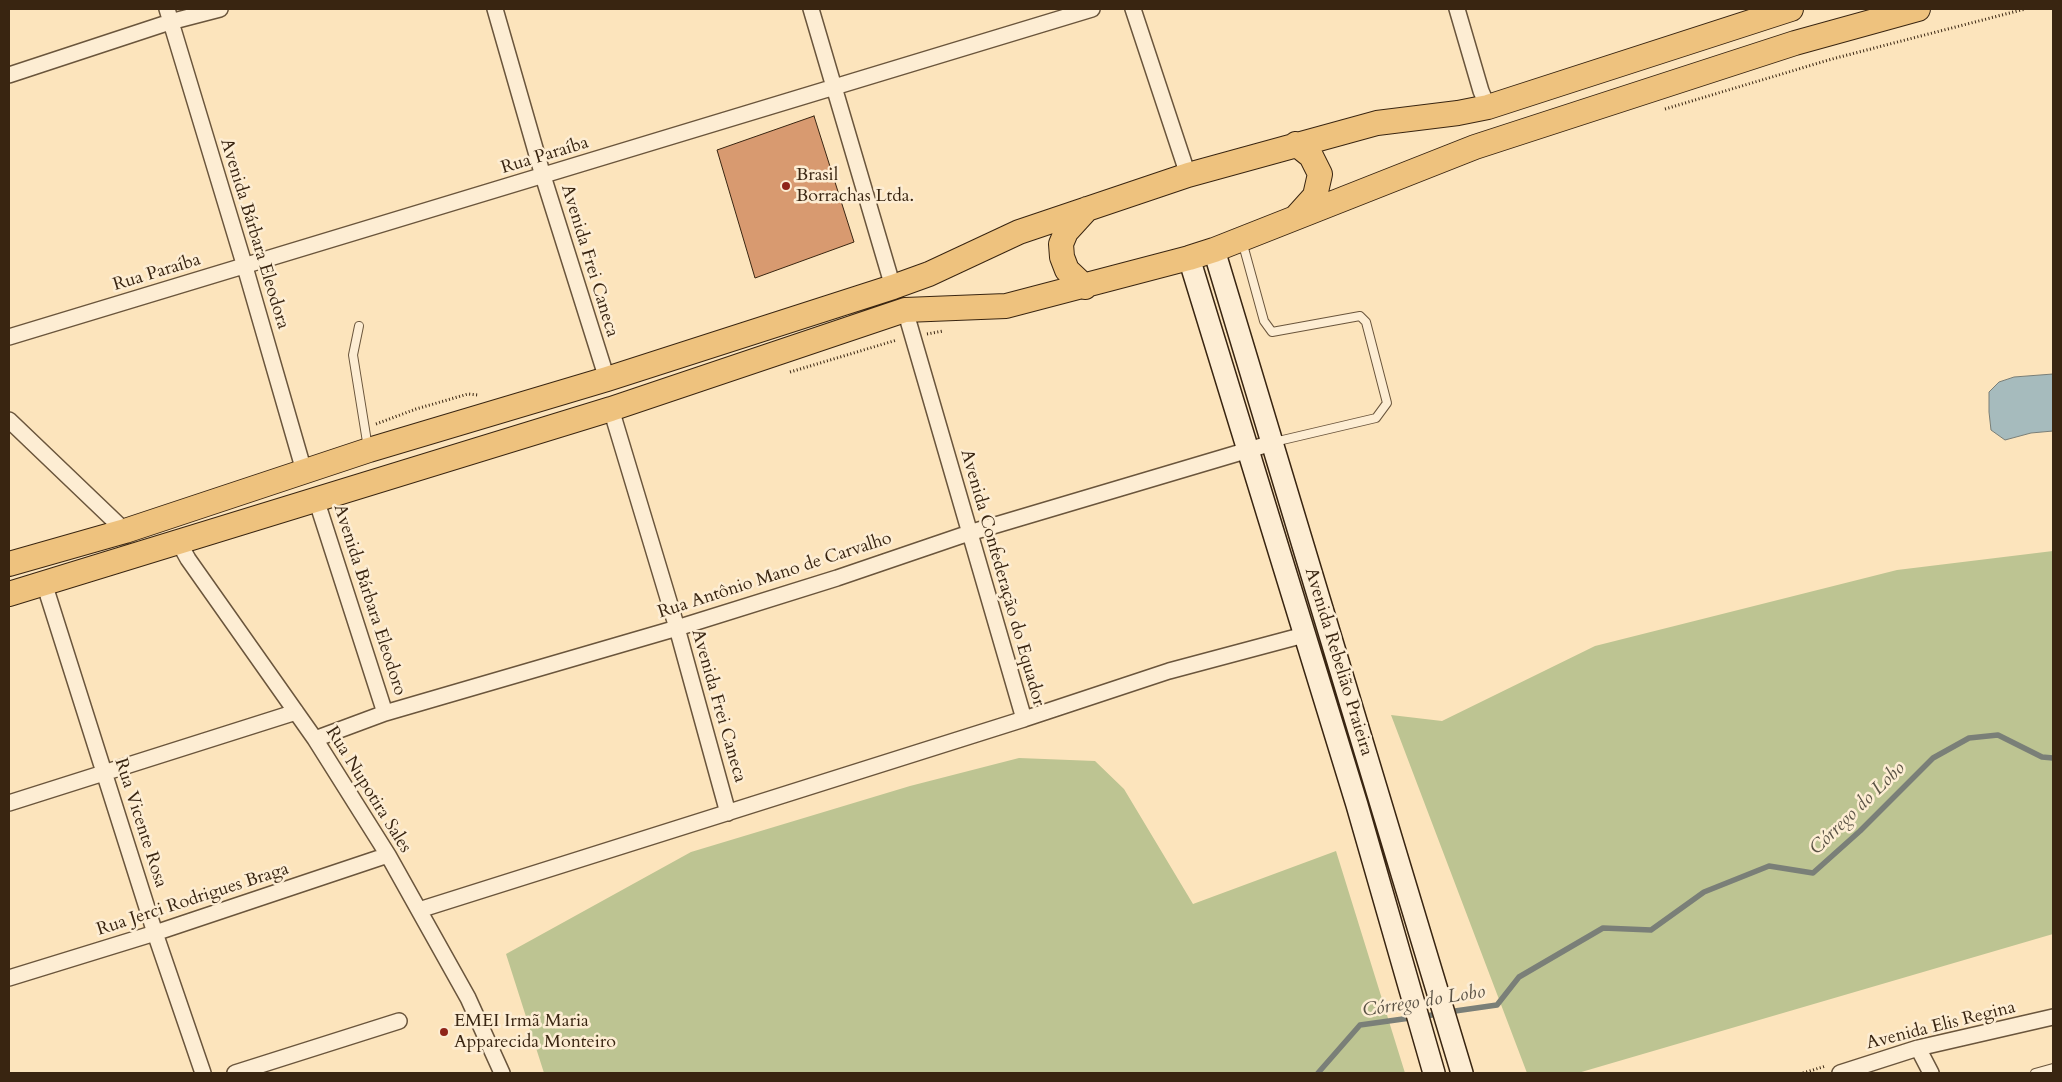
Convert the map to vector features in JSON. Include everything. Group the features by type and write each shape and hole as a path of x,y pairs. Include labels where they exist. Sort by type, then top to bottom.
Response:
{"main road":[{"path":"9,594 611,409 905,310 1006,306 1085,287 1189,258 1214,250 1475,147 1796,42 1918,9"},
{"path":"9,564 125,531 369,450 607,379 892,287 929,274 1018,232 1188,175 1377,122 1458,113 1488,107 1784,10"},
{"path":"1296,144 1311,156 1320,174 1315,196 1296,218"},
{"path":"1085,287 1067,270 1062,257 1061,244 1066,232 1089,208"}],"street":[{"path":"9,75 168,15 220,9"},
{"name":"Avenida Frei Caneca","path":"495,9 543,176 607,379"},
{"path":"811,9 835,86 892,287"},
{"name":"Rua Paraíba","path":"9,337 1092,9"},
{"path":"1134,9 1188,175"},
{"path":"1457,9 1481,91 1488,107"},
{"name":"Avenida Bárbara Eleodora","path":"168,15 245,267 304,472"},
{"name":"Avenida Rebelião Praieira","path":"1214,250 1462,1073"},
{"name":"Avenida Rebelião Praieira","path":"1189,258 1357,805 1434,1073"},
{"name":"Avenida Confederação do Equador","path":"905,310 1024,719 1169,671 1304,635"},
{"name":"Avenida Frei Caneca","path":"611,409 677,628 728,813"},
{"path":"9,420 125,531"},
{"name":"Rua Antônio Mano de Carvalho","path":"315,739 385,713 677,628 837,578 969,533 1272,442"},
{"name":"Avenida Bárbara Eleodoro","path":"316,499 385,713"},
{"name":"Rua Nupotira Sales","path":"178,541 188,560 315,739 388,855 468,998 502,1073"},
{"name":"Rua Vicente Rosa","path":"44,583 155,933 203,1073"},
{"path":"1296,610 1320,602"},
{"path":"9,803 296,712"},
{"path":"419,910 1024,719"},
{"name":"Rua Jerci Rodrigues Braga","path":"9,978 155,933 388,855"},
{"name":"Avenida Elis Regina","path":"1840,1073 1918,1048 2053,1018"},
{"path":"235,1073 399,1021"},
{"path":"1918,1048 1931,1073"}],"lane":[{"path":"1242,239 1242,247 1264,321 1272,332 1360,316 1366,322 1388,403 1376,418 1272,442"},
{"path":"359,326 353,355 369,450"},
{"path":"2035,1073 2053,1068"}],"green space":[{"path":"2053,551 2053,934 1578,1073 1527,1073 1391,715 1442,721 1595,646 1897,570"},
{"path":"1019,758 1095,761 1124,789 1193,904 1336,851 1405,1073 544,1073 506,954 691,852 910,786"}],"shaded area":[{"path":"2053,374 2053,431 2031,433 2005,440 1991,430 1989,392 1999,382 2014,377"}],"building":[{"path":"814,116 854,242 755,278 717,150"}],"waterway":[{"name":"Córrego do Lobo","path":"1448,1012 1497,1005 1519,977 1603,928 1651,930 1704,892 1769,866 1813,873 1860,831 1933,758 1969,738 1998,735 2042,757 2053,758"},
{"name":"Córrego do Lobo","path":"1318,1073 1360,1025 1439,1014"}],"place":[{"name":"Brasil Borrachas Ltda.","path":"786,186"},
{"name":"EMEI Irmã Maria Apparecida Monteiro","path":"444,1032"}]}
